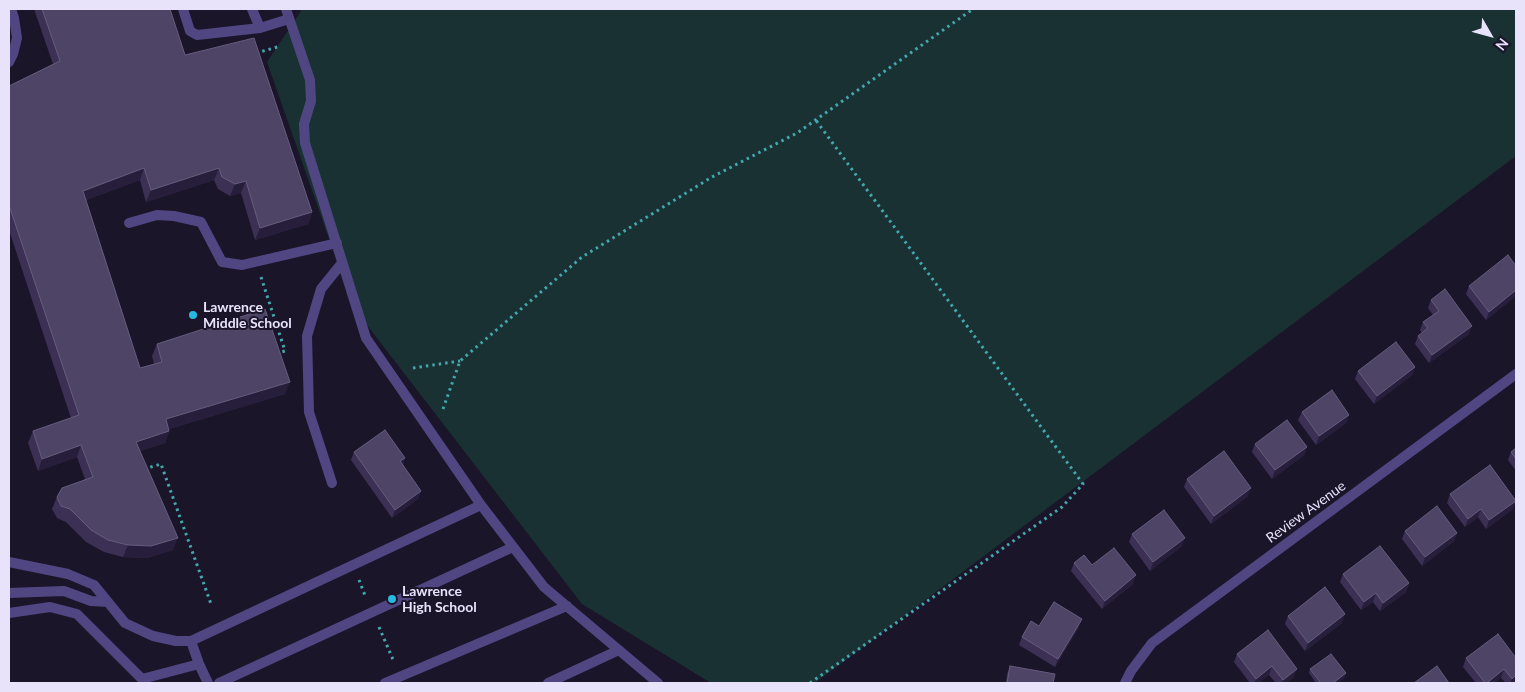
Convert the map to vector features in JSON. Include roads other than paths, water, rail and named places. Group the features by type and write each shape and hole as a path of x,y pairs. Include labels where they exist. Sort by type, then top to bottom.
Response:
{"street":[{"path":"9,62 17,38 11,9"},
{"path":"182,9 190,31 197,35 260,28 289,19"},
{"path":"252,9 260,28"},
{"path":"286,9 310,80 311,101 304,124 305,143 366,338 481,505 544,587 658,683"},
{"path":"129,223 158,215 174,216 200,222 222,262 242,265 336,244"},
{"path":"332,483 308,412 307,336 321,289 342,263"},
{"name":"Review Avenue","path":"1125,683 1131,671 1152,643 1516,374"},
{"path":"9,562 68,574 94,585 125,623 153,636 176,641 191,640 481,505"},
{"path":"220,683 513,547"},
{"path":"9,593 64,590 91,600 108,602"},
{"path":"385,683 567,606"},
{"path":"9,613 50,607 77,614 142,682 199,664"},
{"path":"191,640 208,683"},
{"path":"548,683 619,650"}],"place":[{"name":"Lawrence Middle School","path":"193,315"},
{"name":"Lawrence High School","path":"392,599"}]}
